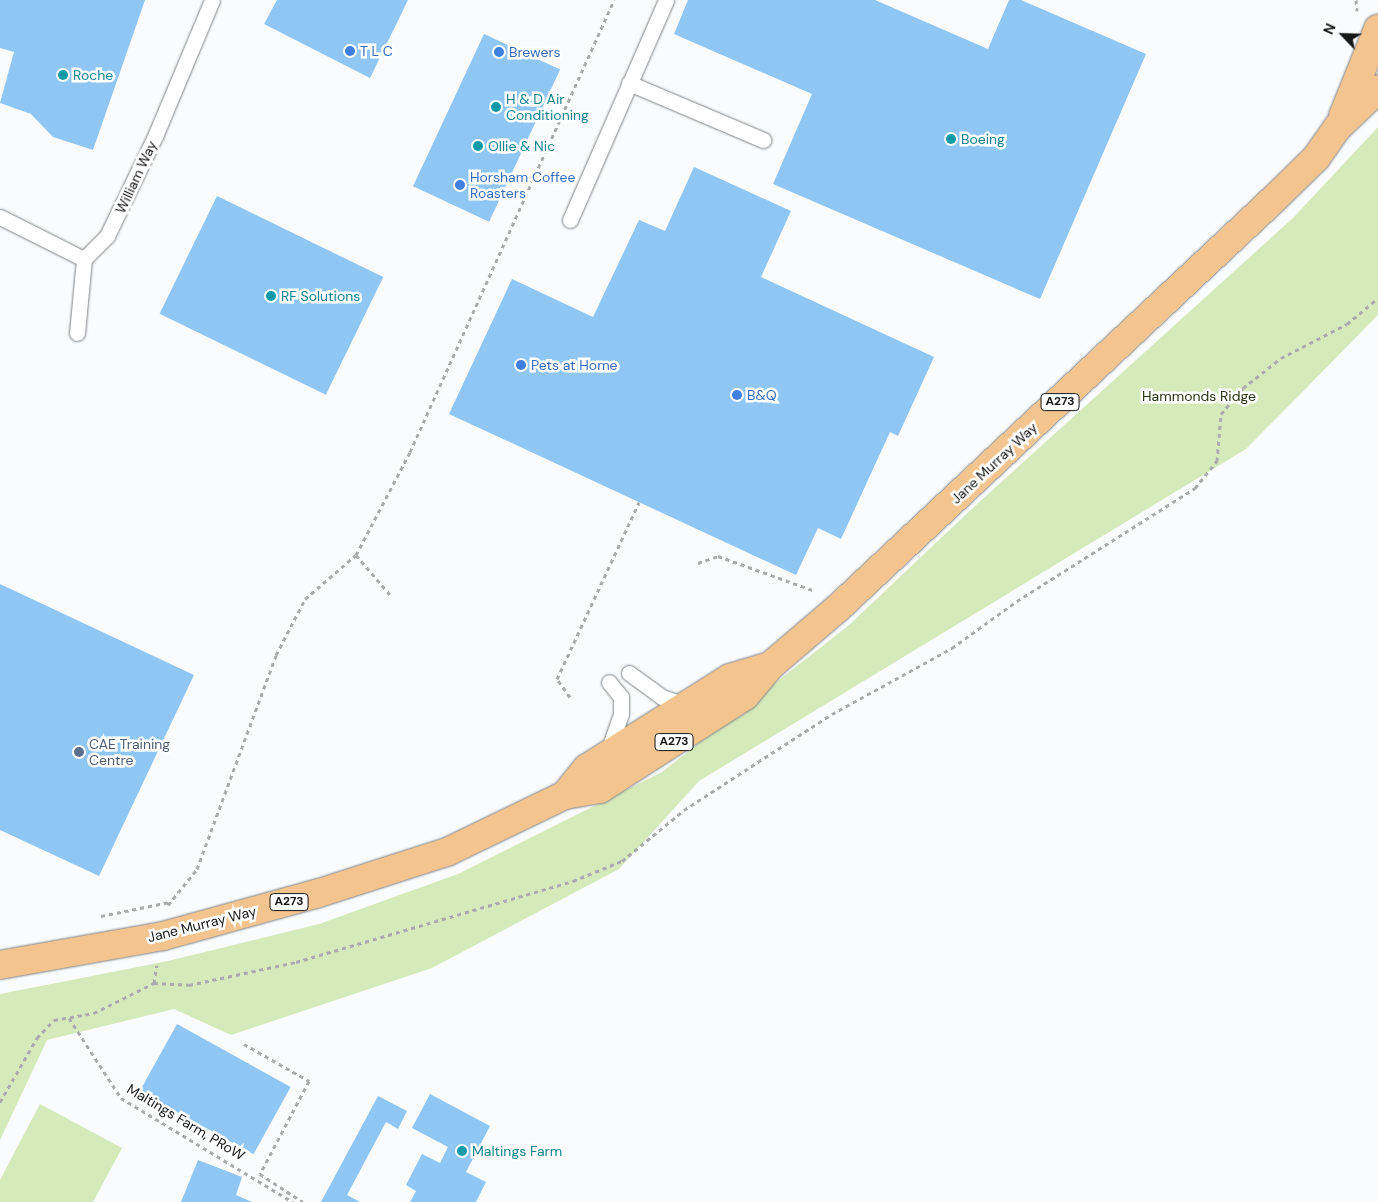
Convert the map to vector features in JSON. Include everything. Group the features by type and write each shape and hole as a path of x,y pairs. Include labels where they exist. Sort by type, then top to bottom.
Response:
{"main road":[{"name":"Jane Murray Way","path":"1338,127 1378,29"},
{"name":"Jane Murray Way","path":"0,966 163,936 316,894 447,852 565,795 600,789 745,696 770,666 838,608 1084,379 1310,164 1338,127 1378,89"},
{"name":"Jane Murray Way","path":"565,795 588,768 606,756 730,678 770,666"}],"lane":[{"name":"William Way","path":"84,259 107,236 163,117 212,0"},
{"path":"570,220 666,0"},
{"path":"629,83 763,140"},
{"path":"0,217 84,259 77,333"},
{"path":"629,673 662,697 688,706"},
{"path":"606,756 621,714 621,697 609,682"}],"path":[{"path":"154,983 166,908 197,869 276,655 305,599 356,555 410,452 614,0"},
{"path":"0,1102 37,1038 54,1020 94,1013 154,983 189,985 296,962 573,882 622,861 684,810 832,714 952,648 1017,601 1195,488 1217,461 1220,414 1243,388 1281,358 1347,324 1378,298"},
{"path":"570,697 557,678 639,502"},
{"path":"356,555 392,598"},
{"path":"698,563 718,556 817,592 823,588"},
{"name":"Maltings Farm, PRoW","path":"69,1018 121,1098 293,1202"},
{"path":"244,1044 309,1081 260,1174 303,1202"}],"green space":[{"name":"Hammonds Ridge","path":"1378,127 1378,315 1246,449 699,781 619,869 432,968 231,1035 174,1009 47,1040 0,1140 0,994 168,961 319,924 458,874 662,772 849,625 976,505 1293,218"},
{"path":"40,1104 122,1148 93,1202 0,1202 0,1180"}],"building":[{"name":"Roche","path":"0,0 145,0 93,150 53,137 31,114 0,103 14,52 0,48"},
{"name":"T L C","path":"277,0 408,0 370,78 264,24"},
{"name":"Boeing","path":"688,0 875,0 988,49 1009,0 1021,0 1146,54 1040,299 773,184 812,94 674,34"},
{"path":"484,34 560,69 489,222 413,186"},
{"name":"B&Q","path":"694,167 791,211 761,277 934,357 898,436 890,432 841,539 818,528 796,575 449,414 512,279 593,317 639,220 665,231"},
{"name":"RF Solutions","path":"217,196 383,277 326,395 160,314"},
{"name":"CAE Training Centre","path":"0,584 194,675 99,876 0,830"},
{"path":"177,1024 291,1087 253,1154 140,1091"},
{"name":"Maltings Farm","path":"430,1094 490,1126 466,1172 486,1182 476,1202 410,1202 416,1191 406,1185 422,1154 440,1163 448,1147 412,1128"},
{"path":"378,1096 407,1111 398,1129 386,1122 347,1195 360,1202 321,1202"},
{"path":"198,1160 242,1177 236,1195 252,1202 181,1202"}],"place":[{"name":"T L C","path":"350,51"},
{"name":"Brewers","path":"499,52"},
{"name":"Roche","path":"63,75"},
{"name":"H & D Air Conditioning","path":"496,107"},
{"name":"Boeing","path":"951,139"},
{"name":"Ollie & Nic","path":"478,146"},
{"name":"Horsham Coffee Roasters","path":"460,185"},
{"name":"RF Solutions","path":"271,296"},
{"name":"Pets at Home","path":"521,365"},
{"name":"B&Q","path":"737,395"},
{"name":"CAE Training Centre","path":"79,752"},
{"name":"Maltings Farm","path":"462,1151"}]}
